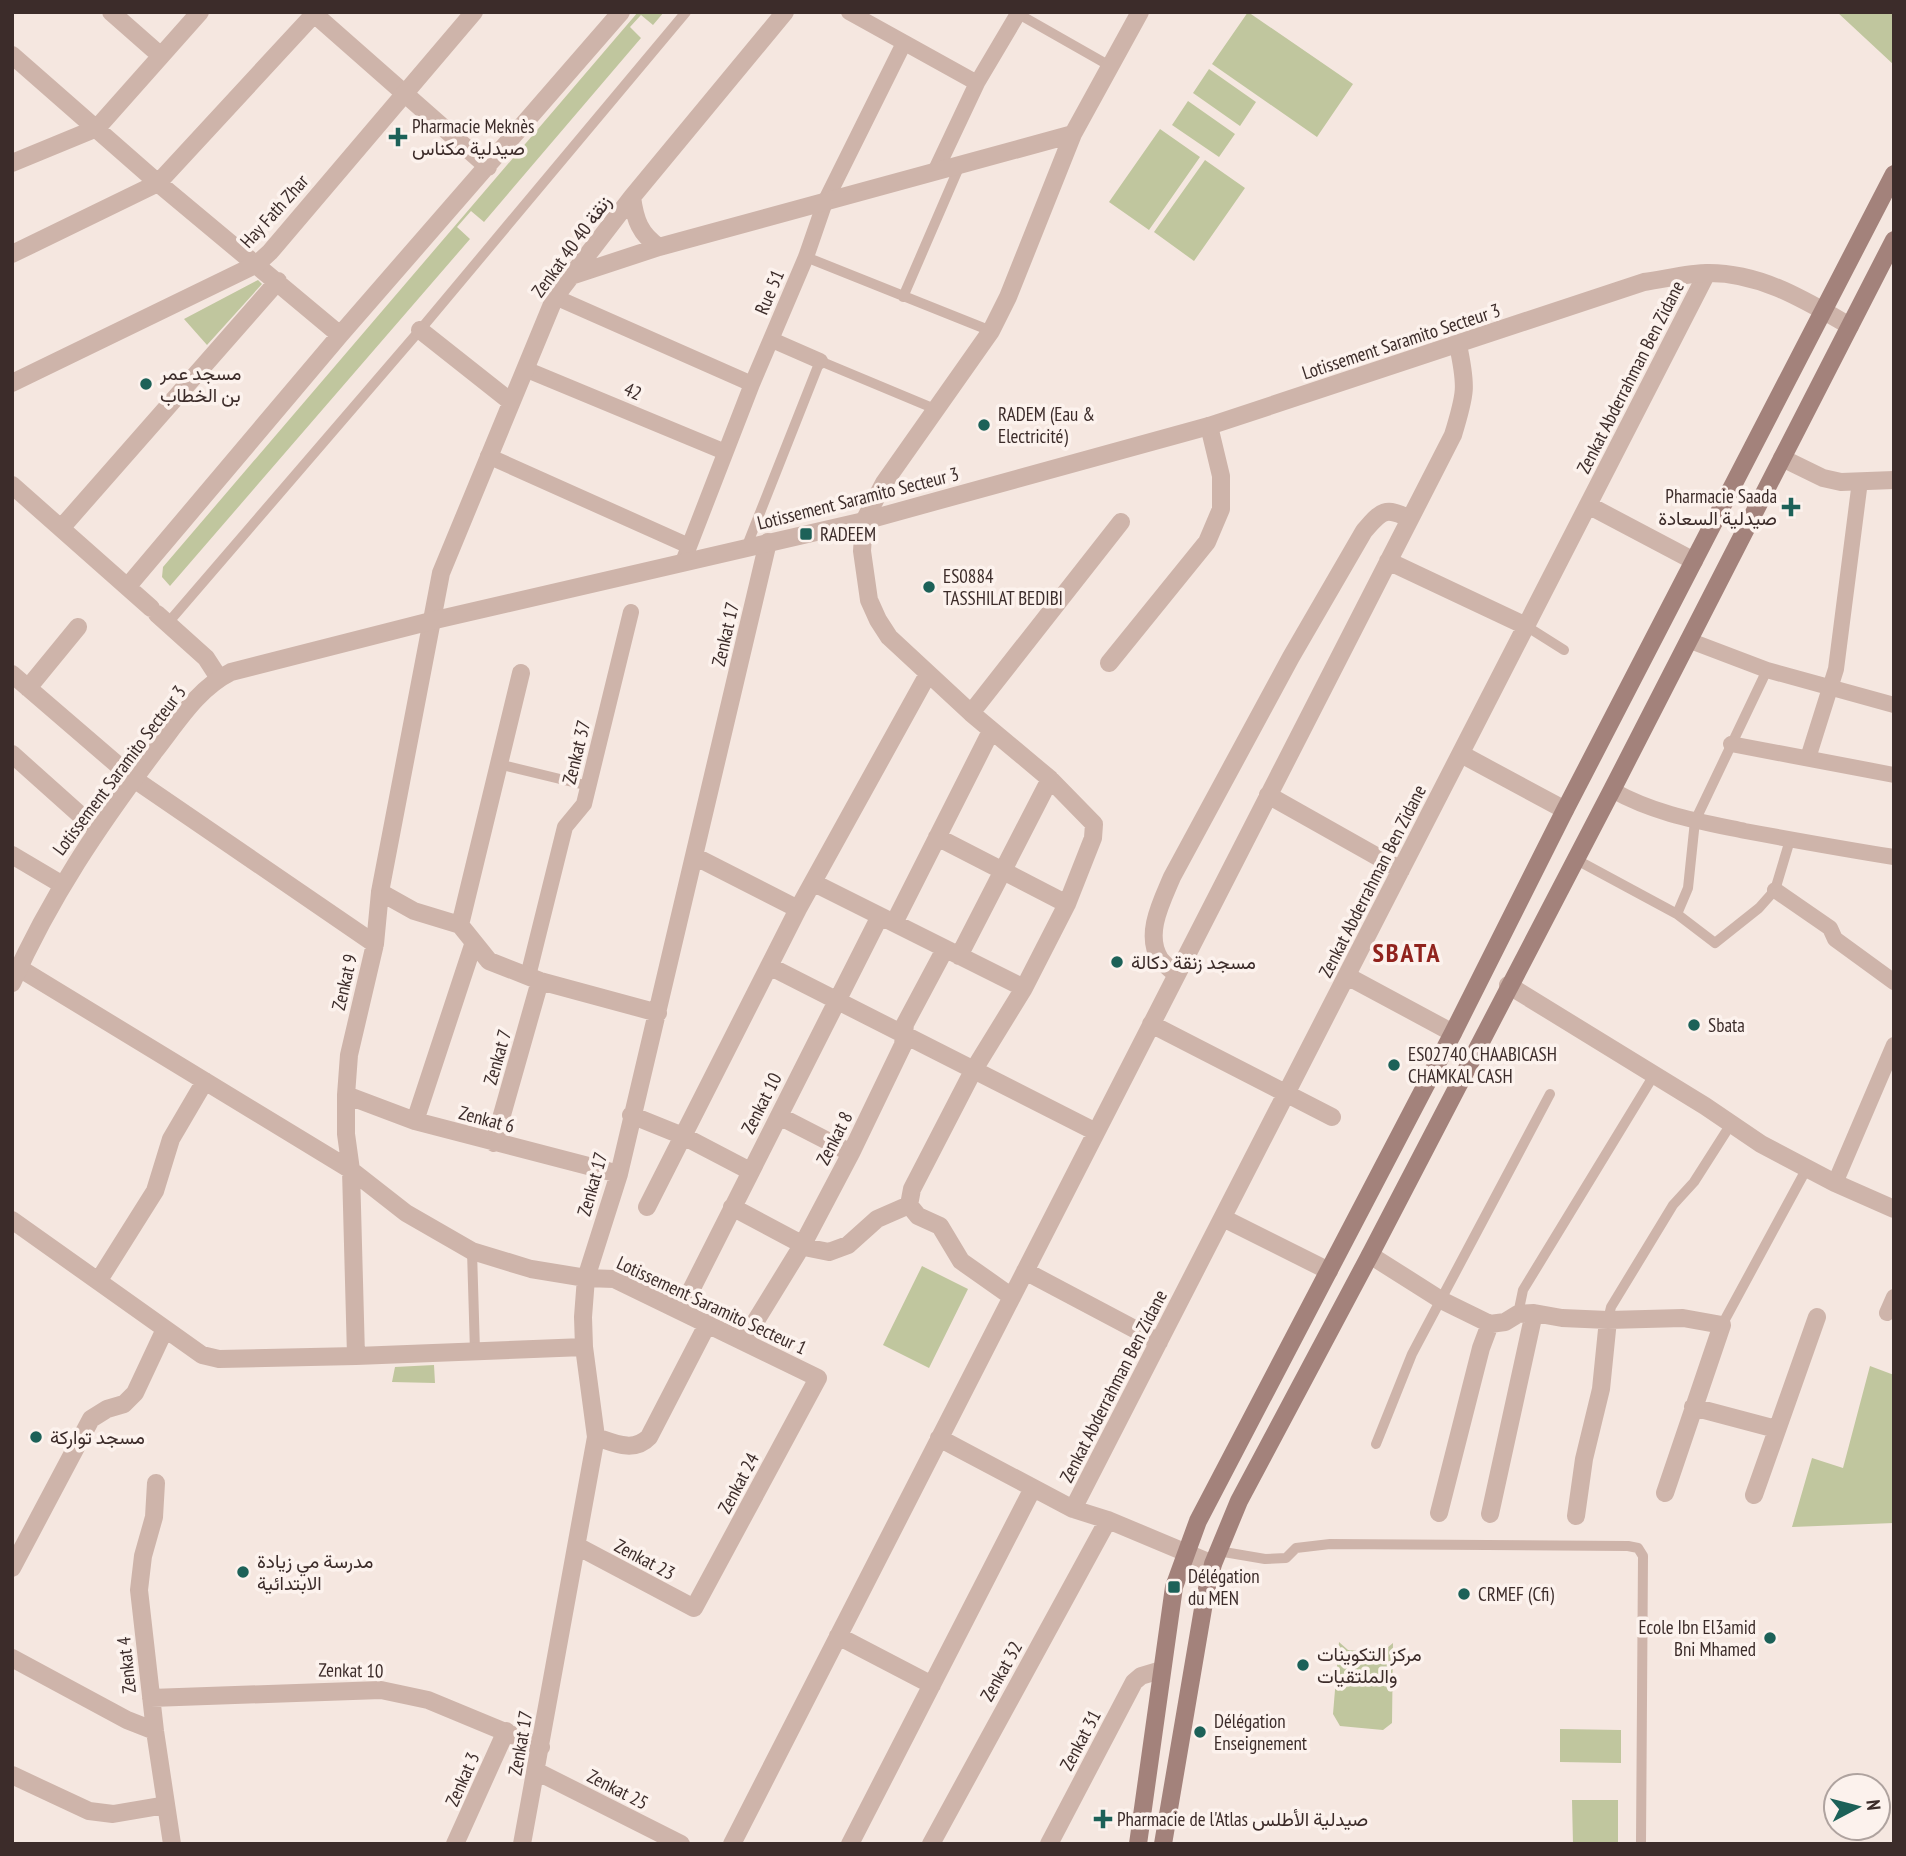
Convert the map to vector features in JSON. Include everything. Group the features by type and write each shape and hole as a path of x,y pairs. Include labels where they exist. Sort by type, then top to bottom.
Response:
{"main road":[{"path":"1138,1844 1174,1587 1198,1521 1453,1033 1565,810 1894,174"},
{"path":"1163,1844 1195,1648 1215,1557 1239,1501 1612,790 1894,240"}],"street":[{"path":"111,12 161,56"},
{"path":"12,163 97,128 200,12"},
{"name":"Hay Fath Zhar","path":"12,383 257,264 474,12"},
{"path":"128,586 340,335 621,12"},
{"name":"Zenkat 40 زنقة 40","path":"431,621 447,554 555,297 632,197 785,12"},
{"path":"849,12 977,83"},
{"path":"1012,1297 961,1261 940,1226 918,1216 909,1205 912,1189 973,1071 1024,988 1067,904 1093,838 1094,824 1050,779 991,731 889,637 877,620 869,600 862,551 864,521 884,482 991,331 1008,297 1073,134 1140,12"},
{"path":"12,254 158,183 314,13 488,167"},
{"path":"935,172 977,83 1017,13"},
{"name":"Rue 51","path":"686,554 752,384 806,257 825,202 904,43"},
{"path":"12,55 158,183 340,335"},
{"path":"571,276 659,247 1073,134"},
{"path":"632,197 638,225 647,239 659,247"},
{"name":"Lotissement Saramito Secteur 3","path":"16,975 61,884 134,779 194,701 219,678 242,668 686,554 746,548 864,521 1209,426 1644,282 1707,273 1735,274 1785,290 1850,326"},
{"name":"Zenkat Abderrahman Ben Zidane","path":"1073,1509 1707,273"},
{"path":"62,527 278,281"},
{"path":"555,297 752,384"},
{"path":"420,330 511,402"},
{"path":"772,340 820,361"},
{"path":"732,1844 1452,435 1464,400 1466,383 1458,345"},
{"name":"42","path":"525,369 725,452"},
{"path":"1110,663 1208,542 1221,509 1221,476 1209,426"},
{"path":"488,456 686,554"},
{"path":"1782,458 1824,478 1841,482 1894,480"},
{"path":"1808,758 1836,669 1860,481"},
{"path":"12,485 206,658 219,678"},
{"path":"1588,505 1694,561"},
{"path":"1177,974 1160,960 1155,947 1154,929 1157,912 1172,877 1291,657 1364,531 1378,515 1386,511 1396,511 1410,519"},
{"path":"971,713 1121,522"},
{"name":"Zenkat 17","path":"522,1844 596,1437 584,1347 586,1278 619,1174 768,542"},
{"path":"1388,561 1526,626"},
{"name":"Zenkat 37","path":"534,979 565,827 584,804 631,612"},
{"name":"Zenkat 9","path":"356,1356 351,1170 346,1134 349,1055 375,944 380,892 431,621"},
{"path":"28,688 78,627"},
{"path":"1688,640 1767,670 1894,705"},
{"path":"460,925 521,673"},
{"path":"12,674 134,779 375,944"},
{"path":"647,1207 798,909 928,674"},
{"name":"Zenkat 10","path":"681,1310 836,1001 937,836 991,731"},
{"path":"1731,744 1894,775"},
{"path":"12,754 97,830"},
{"path":"1461,754 1565,810"},
{"name":"Zenkat 8","path":"744,1340 803,1244 851,1153 903,1045 905,1024 1003,870 1050,779"},
{"path":"1612,790 1658,813 1790,840 1894,857"},
{"path":"1268,795 1401,870"},
{"path":"937,836 1067,904"},
{"path":"12,855 61,884"},
{"path":"694,856 798,909"},
{"path":"814,883 1024,988"},
{"path":"1775,890 1830,928 1835,939 1894,982"},
{"path":"380,892 414,911 460,925 489,961 534,979 658,1013"},
{"path":"415,1121 474,942"},
{"path":"769,966 1096,1132"},
{"path":"16,975 205,1081 351,1170 406,1213 472,1251 531,1269 586,1278"},
{"path":"1347,976 1453,1033"},
{"name":"Zenkat 7","path":"495,1143 534,979"},
{"path":"1508,985 1706,1106 1761,1144 1835,1183 1894,1209"},
{"path":"1151,1024 1332,1117"},
{"path":"1835,1183 1894,1045"},
{"path":"99,1280 155,1191 171,1139 205,1081"},
{"name":"Zenkat 6","path":"346,1095 415,1121 619,1174"},
{"path":"631,1115 683,1136 750,1171"},
{"path":"779,1116 851,1153"},
{"path":"732,1207 818,1252 837,1250 848,1245 877,1219 909,1205"},
{"path":"1223,1218 1329,1271"},
{"path":"12,1220 202,1355 219,1359 584,1347"},
{"path":"1370,1255 1441,1300 1490,1324 1505,1322 1526,1313 1608,1320 1683,1318 1722,1325 1665,1493"},
{"path":"1025,1271 1159,1342"},
{"name":"Lotissement Saramito Secteur 1","path":"586,1278 614,1279 818,1378"},
{"path":"1887,1313 1894,1297"},
{"path":"1490,1514 1526,1313"},
{"path":"1754,1495 1817,1317"},
{"path":"1576,1516 1584,1459 1601,1389 1608,1320"},
{"path":"596,1437 628,1447 644,1443 708,1323"},
{"path":"1439,1513 1480,1348 1490,1324"},
{"path":"12,1567 91,1419 107,1409 124,1405 135,1394 165,1329"},
{"name":"Zenkat 24","path":"694,1608 818,1378"},
{"path":"1693,1407 1776,1429"},
{"path":"939,1438 1073,1509 1108,1520 1185,1553 1215,1557"},
{"name":"Zenkat 4","path":"156,1482 154,1517 142,1556 139,1590 155,1731 173,1844"},
{"path":"849,1844 1034,1488"},
{"name":"Zenkat 32","path":"931,1844 1108,1520"},
{"name":"Zenkat 23","path":"577,1546 694,1608"},
{"path":"838,1636 932,1685"},
{"path":"12,1658 127,1720 155,1731"},
{"name":"Zenkat 31","path":"1049,1844 1134,1682 1140,1676 1161,1670"},
{"name":"Zenkat 10","path":"151,1698 381,1690 428,1700 541,1746"},
{"name":"Zenkat 3","path":"455,1844 506,1731"},
{"name":"Zenkat 25","path":"536,1771 681,1844"},
{"path":"12,1774 89,1811 102,1814 166,1805"}],"lane":[{"path":"159,615 420,330 686,12"},
{"path":"1017,13 1110,66"},
{"path":"904,297 960,165"},
{"path":"806,257 991,331"},
{"path":"746,548 820,361 935,409"},
{"path":"1526,626 1564,650"},
{"path":"1677,914 1688,888 1695,821 1767,670"},
{"path":"498,764 589,786"},
{"path":"1575,859 1677,914 1715,943 1759,908 1775,890 1790,840"},
{"path":"1526,1313 1523,1290 1654,1075"},
{"path":"1376,1444 1412,1354 1550,1094"},
{"path":"1608,1320 1611,1307 1673,1205 1694,1182 1731,1124"},
{"path":"1722,1325 1807,1168"},
{"path":"472,1251 475,1351"},
{"path":"1215,1557 1286,1558 1296,1548 1330,1544 1638,1548 1643,1556 1641,1844"}],"green space":[{"path":"638,12 664,12 653,25 641,15 630,27 641,38 484,222 471,211 457,227 470,239 170,586 162,577 163,567"},
{"path":"1248,12 1353,84 1317,137 1212,64"},
{"path":"1837,12 1894,12 1894,65"},
{"path":"1209,69 1256,102 1240,126 1193,93"},
{"path":"1188,101 1235,134 1219,157 1172,125"},
{"path":"1160,129 1200,157 1149,230 1109,202"},
{"path":"1205,160 1245,188 1194,261 1154,232"},
{"path":"258,280 262,284 207,345 184,319"},
{"path":"922,1266 968,1289 929,1368 883,1345"},
{"path":"434,1365 435,1383 392,1382 395,1367"},
{"path":"1870,1366 1894,1375 1894,1523 1792,1527 1812,1458 1843,1468"},
{"path":"1339,1642 1348,1650 1381,1653 1393,1643 1392,1723 1383,1730 1340,1726 1333,1714"},
{"path":"1560,1729 1621,1730 1621,1763 1560,1762"},
{"path":"1572,1800 1618,1800 1618,1844 1573,1844"}],"place":[{"name":"Pharmacie Meknès صيدلية مكناس","path":"398,137"},
{"name":"مسجد عمر بن الخطاب","path":"146,384"},
{"name":"RADEM (Eau & Electricité)","path":"984,425"},
{"name":"Pharmacie Saada صيدلية السعادة","path":"1791,507"},
{"name":"RADEEM","path":"806,534"},
{"name":"ES0884 TASSHILAT BEDIBI","path":"929,587"},
{"name":"مسجد زنقة دكالة","path":"1117,962"},
{"name":"Sbata","path":"1694,1025"},
{"name":"ES02740 CHAABICASH CHAMKAL CASH","path":"1394,1065"},
{"name":"مسجد تواركة","path":"36,1437"},
{"name":"مدرسة مي زيادة الابتدائية","path":"243,1572"},
{"name":"Délégation du MEN","path":"1174,1587"},
{"name":"CRMEF (Cfi)","path":"1464,1594"},
{"name":"Ecole Ibn El3amid Bni Mhamed","path":"1770,1638"},
{"name":"مركز التكوينات والملتقيات","path":"1303,1665"},
{"name":"Délégation Enseignement","path":"1200,1732"},
{"name":"Pharmacie de l'Atlas صيدلية الأطلس","path":"1103,1819"}],"district":[{"name":"SBATA","path":"1407,952"}]}
